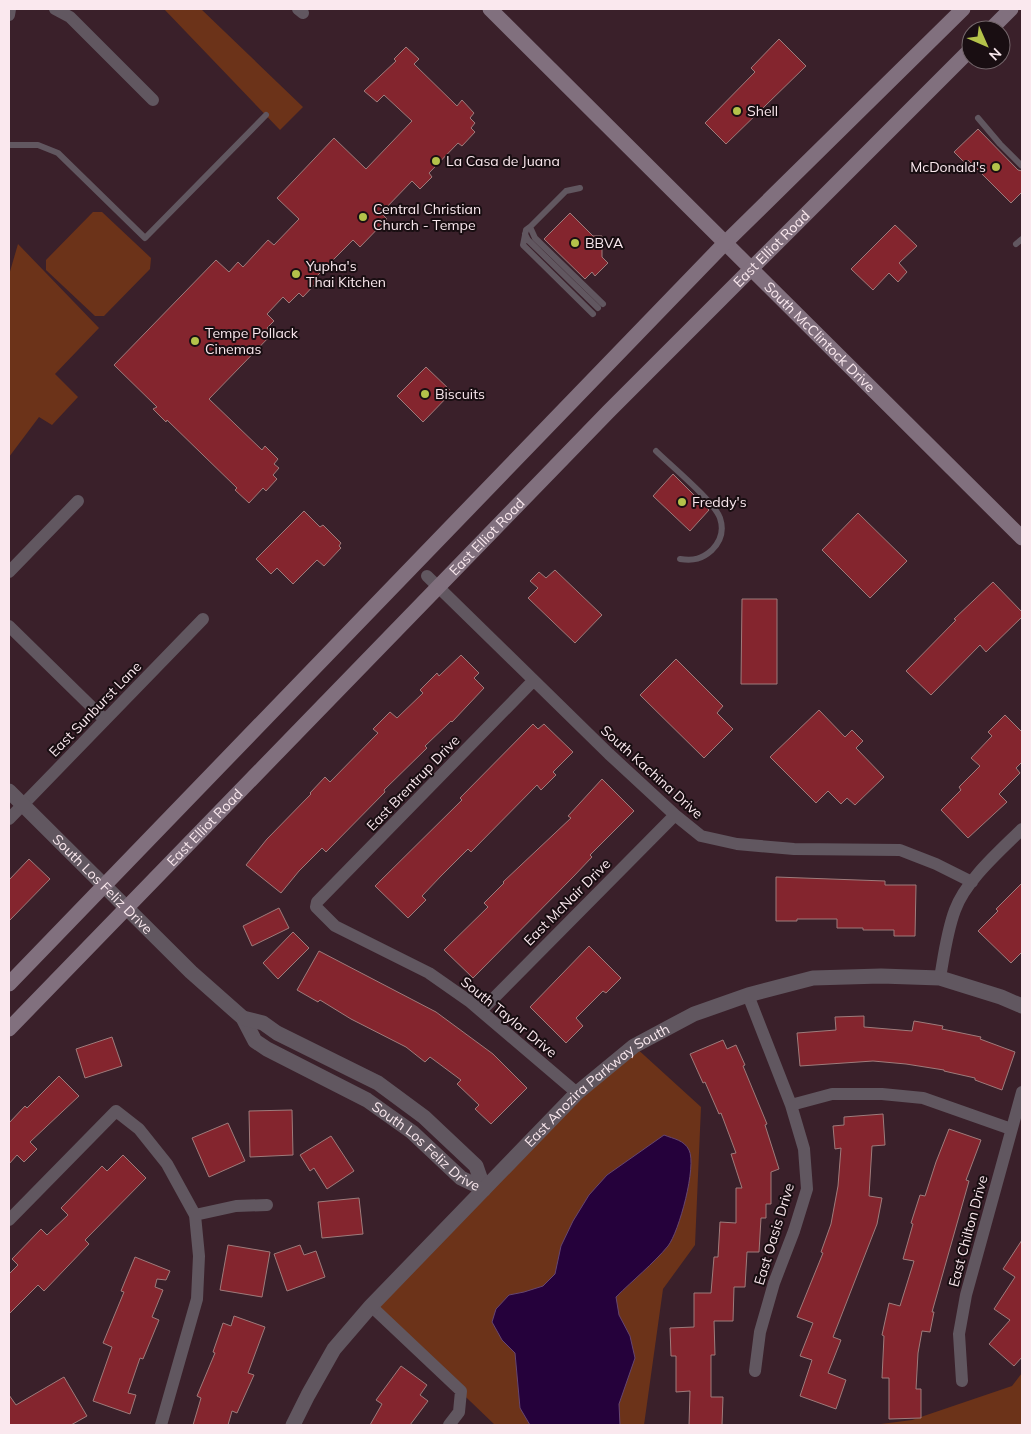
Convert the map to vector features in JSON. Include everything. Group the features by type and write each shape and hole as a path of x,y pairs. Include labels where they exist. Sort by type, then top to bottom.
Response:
{"main road":[{"name":"South McClintock Drive","path":"490,9 1022,538"},
{"path":"9,984 725,243 963,9"},
{"path":"1000,20 1011,9"},
{"name":"East Elliot Road","path":"9,1029 126,908 433,582 961,59"}],"street":[{"path":"9,15 10,9"},
{"path":"55,9 70,17 153,100"},
{"path":"9,572 78,501"},
{"name":"South Kachina Drive","path":"433,582 674,815 701,836 737,844 794,849 900,850 936,864 972,882"},
{"name":"East Sunburst Lane","path":"9,820 203,619"},
{"path":"9,626 104,720"},
{"name":"East Brentrup Drive","path":"316,907 317,902 533,680"},
{"name":"South Los Feliz Drive","path":"9,791 220,999 243,1018 263,1023 278,1033 378,1083 424,1117 476,1166 484,1189"},
{"name":"East McNair Drive","path":"482,1010 674,815"},
{"path":"940,978 945,946 955,908 972,882 1022,829"},
{"name":"South Taylor Drive","path":"316,907 335,926 429,973 482,1010 577,1094"},
{"name":"East Anozira Parkway South","path":"293,1425 334,1349 371,1306 577,1094 634,1046 694,1014 748,995 813,978 881,976 940,978 1001,997 1022,1006"},
{"name":"East Oasis Drive","path":"748,995 791,1105 804,1149 807,1188 794,1231 774,1283 760,1332 755,1371"},
{"name":"East Chilton Drive","path":"962,1381 959,1334 966,1295 1022,1092"},
{"path":"791,1105 832,1094 882,1094 923,1098 1011,1128"},
{"path":"9,1220 116,1111 139,1129 167,1164 195,1215 199,1256 197,1299 161,1425"},
{"path":"195,1215 236,1206 267,1205"},
{"path":"371,1306 461,1391 459,1412 449,1425"}],"lane":[{"path":"9,144 38,145 58,153 145,238 266,115"},
{"path":"978,118 1022,166"},
{"path":"580,188 566,191 530,227 525,234 523,246 593,314"},
{"path":"525,234 528,240 601,306 535,238 530,227"},
{"path":"1016,244 1022,239"},
{"path":"656,451 713,506 720,518 722,533 715,547 705,556 693,561 680,559"}],"shaded area":[{"path":"164,9 201,9 303,107 280,130"},
{"path":"93,212 102,212 151,258 150,269 104,316 95,316 46,270 46,260"},
{"path":"18,244 99,328 55,374 78,397 52,425 39,417 9,457 9,275"},
{"path":"634,1046 701,1107 695,1245 663,1289 644,1425 495,1425 371,1306"},
{"path":"664,1135 682,1142 689,1150 691,1170 689,1184 682,1214 668,1246 616,1297 619,1315 630,1336 635,1358 619,1404 620,1425 530,1425 520,1408 515,1353 502,1340 492,1322 496,1309 509,1295 543,1286 555,1274 561,1246 573,1221 589,1195 607,1175"},
{"path":"1022,1373 1022,1425 873,1425 912,1420 1012,1386"}],"building":[{"path":"779,39 806,66 726,144 705,123 755,72 751,68"},
{"path":"406,47 419,59 414,64 457,106 462,100 474,113 470,118 475,123 471,128 475,132 462,146 458,143 429,173 432,177 420,189 412,181 381,213 387,219 360,247 353,240 314,279 317,282 303,297 299,293 289,303 283,297 267,314 274,321 267,328 272,334 209,399 262,450 265,446 278,459 274,464 279,468 273,475 277,479 266,491 263,488 249,503 235,490 237,488 167,420 166,422 153,409 157,407 114,365 216,260 229,272 238,262 243,267 268,240 274,245 299,219 277,198 334,138 366,169 412,121 384,95 377,102 364,91 396,61 394,59"},
{"name":"McDonald's","path":"978,129 1018,170 1022,171 1022,192 1011,203 968,160 965,163 954,152"},
{"name":"BBVA","path":"570,213 593,236 602,236 602,257 608,263 595,276 592,272 585,279 544,239"},
{"path":"895,225 917,246 899,263 907,272 898,282 889,273 873,290 851,269"},
{"name":"Biscuits","path":"426,367 452,392 423,422 397,396"},
{"name":"Freddy's","path":"673,474 709,510 690,531 653,496"},
{"path":"304,511 320,527 323,525 341,543 339,546 341,548 324,566 317,560 293,584 277,568 271,574 256,559"},
{"path":"858,513 907,561 870,598 822,550"},
{"path":"555,570 602,615 575,643 528,598 538,588 530,581 539,572 546,578"},
{"path":"993,582 1022,612 1022,617 986,652 980,645 931,695 906,671 956,620 954,619"},
{"path":"742,599 777,599 777,684 741,684"},
{"path":"461,655 479,673 474,678 484,688 452,722 425,746 427,748 384,790 385,792 326,852 322,848 299,871 281,893 246,865 267,839 325,777 330,782 378,733 373,729 390,712 397,718 423,693 420,690 437,673 439,676"},
{"path":"676,659 723,706 717,713 733,729 704,758 640,695"},
{"path":"819,710 845,737 852,730 863,741 856,748 884,777 855,805 847,798 841,804 828,791 816,803 770,757"},
{"path":"1005,715 1022,732 1022,762 1016,768 1020,773 999,794 1007,802 968,838 941,810 961,790 959,787 980,766 971,758 992,736 988,732"},
{"path":"533,724 538,729 544,724 573,752 553,772 556,775 541,790 537,785 471,852 468,849 441,876 422,896 426,900 408,918 375,886 462,800 460,798"},
{"path":"602,779 634,811 590,855 592,857 574,876 473,978 444,950 488,907 484,903 503,882 571,818 568,816"},
{"path":"29,859 50,879 9,921 9,880"},
{"path":"776,877 885,881 885,885 916,885 915,936 894,936 894,930 837,928 837,919 776,921"},
{"path":"1022,883 1022,952 1011,963 978,931 998,911 996,909"},
{"path":"279,908 289,928 252,946 243,926"},
{"path":"293,932 309,948 278,979 263,963"},
{"path":"589,946 621,978 606,993 603,991 576,1018 583,1026 566,1043 530,1007"},
{"path":"319,951 436,1012 493,1054 527,1088 491,1124 475,1109 479,1105 457,1084 461,1080 430,1057 425,1062 406,1047 351,1019 320,1000 318,1002 297,990"},
{"path":"864,1016 864,1027 912,1031 914,1021 943,1026 942,1029 981,1037 980,1039 1015,1052 1002,1090 975,1080 975,1078 944,1070 906,1064 873,1061 800,1066 797,1033 836,1030 835,1017"},
{"path":"112,1037 122,1066 85,1078 76,1049"},
{"path":"723,1040 727,1049 736,1045 745,1065 743,1066 767,1124 765,1125 779,1169 771,1172 771,1204 766,1204 766,1218 761,1218 759,1252 747,1252 745,1287 734,1287 733,1321 714,1321 715,1355 711,1355 711,1397 723,1397 722,1425 689,1425 690,1391 676,1392 676,1356 671,1356 670,1328 694,1327 694,1293 711,1293 714,1257 718,1257 720,1222 736,1223 736,1188 742,1188 731,1154 736,1153 721,1113 719,1114 690,1054"},
{"path":"59,1076 79,1096 30,1142 37,1149 24,1162 17,1155 9,1164 9,1123"},
{"path":"292,1110 293,1155 250,1157 249,1111"},
{"path":"883,1114 885,1145 872,1146 869,1196 882,1198 877,1224 833,1337 841,1340 828,1373 846,1380 836,1409 800,1396 812,1360 800,1356 813,1323 797,1317 823,1253 821,1252 831,1224 838,1186 841,1148 835,1149 833,1126 844,1125 844,1117"},
{"path":"228,1123 245,1161 209,1177 192,1138"},
{"path":"949,1129 981,1140 966,1180 969,1181 932,1312 934,1312 930,1332 922,1331 918,1353 916,1389 921,1389 921,1418 889,1419 889,1378 882,1378 884,1336 882,1335 889,1303 900,1306 914,1261 903,1259 913,1224 911,1223 920,1195 925,1196"},
{"path":"331,1136 354,1171 327,1189 314,1168 310,1171 300,1155"},
{"path":"123,1155 146,1178 85,1240 89,1244 44,1291 38,1285 9,1314 9,1274 18,1265 12,1259 41,1229 47,1235 68,1215 61,1208 102,1166 107,1171"},
{"path":"359,1198 363,1234 322,1238 318,1202"},
{"path":"1022,1240 1022,1357 1014,1366 989,1344 1010,1320 994,1309 1015,1277 1003,1269"},
{"path":"228,1245 270,1252 262,1297 220,1290"},
{"path":"300,1245 304,1255 316,1251 325,1277 287,1291 274,1254"},
{"path":"135,1257 170,1271 166,1280 157,1279 155,1287 163,1290 152,1317 159,1320 143,1359 140,1358 128,1393 136,1395 130,1414 93,1401 112,1347 103,1343 124,1292 121,1291"},
{"path":"234,1316 265,1327 248,1373 254,1375 237,1413 232,1411 228,1425 193,1425 201,1398 197,1396 215,1353 213,1352 223,1323 231,1326"},
{"path":"401,1366 427,1385 420,1395 428,1401 410,1425 370,1425 382,1404 376,1400"},
{"path":"64,1377 87,1416 71,1425 9,1425 9,1395 16,1405"}],"place":[{"name":"Shell","path":"737,111"},
{"name":"La Casa de Juana","path":"436,161"},
{"name":"McDonald's","path":"996,167"},
{"name":"Central Christian Church - Tempe","path":"363,217"},
{"name":"BBVA","path":"575,243"},
{"name":"Yupha's Thai Kitchen","path":"296,274"},
{"name":"Tempe Pollack Cinemas","path":"195,341"},
{"name":"Biscuits","path":"425,394"},
{"name":"Freddy's","path":"682,502"}]}
